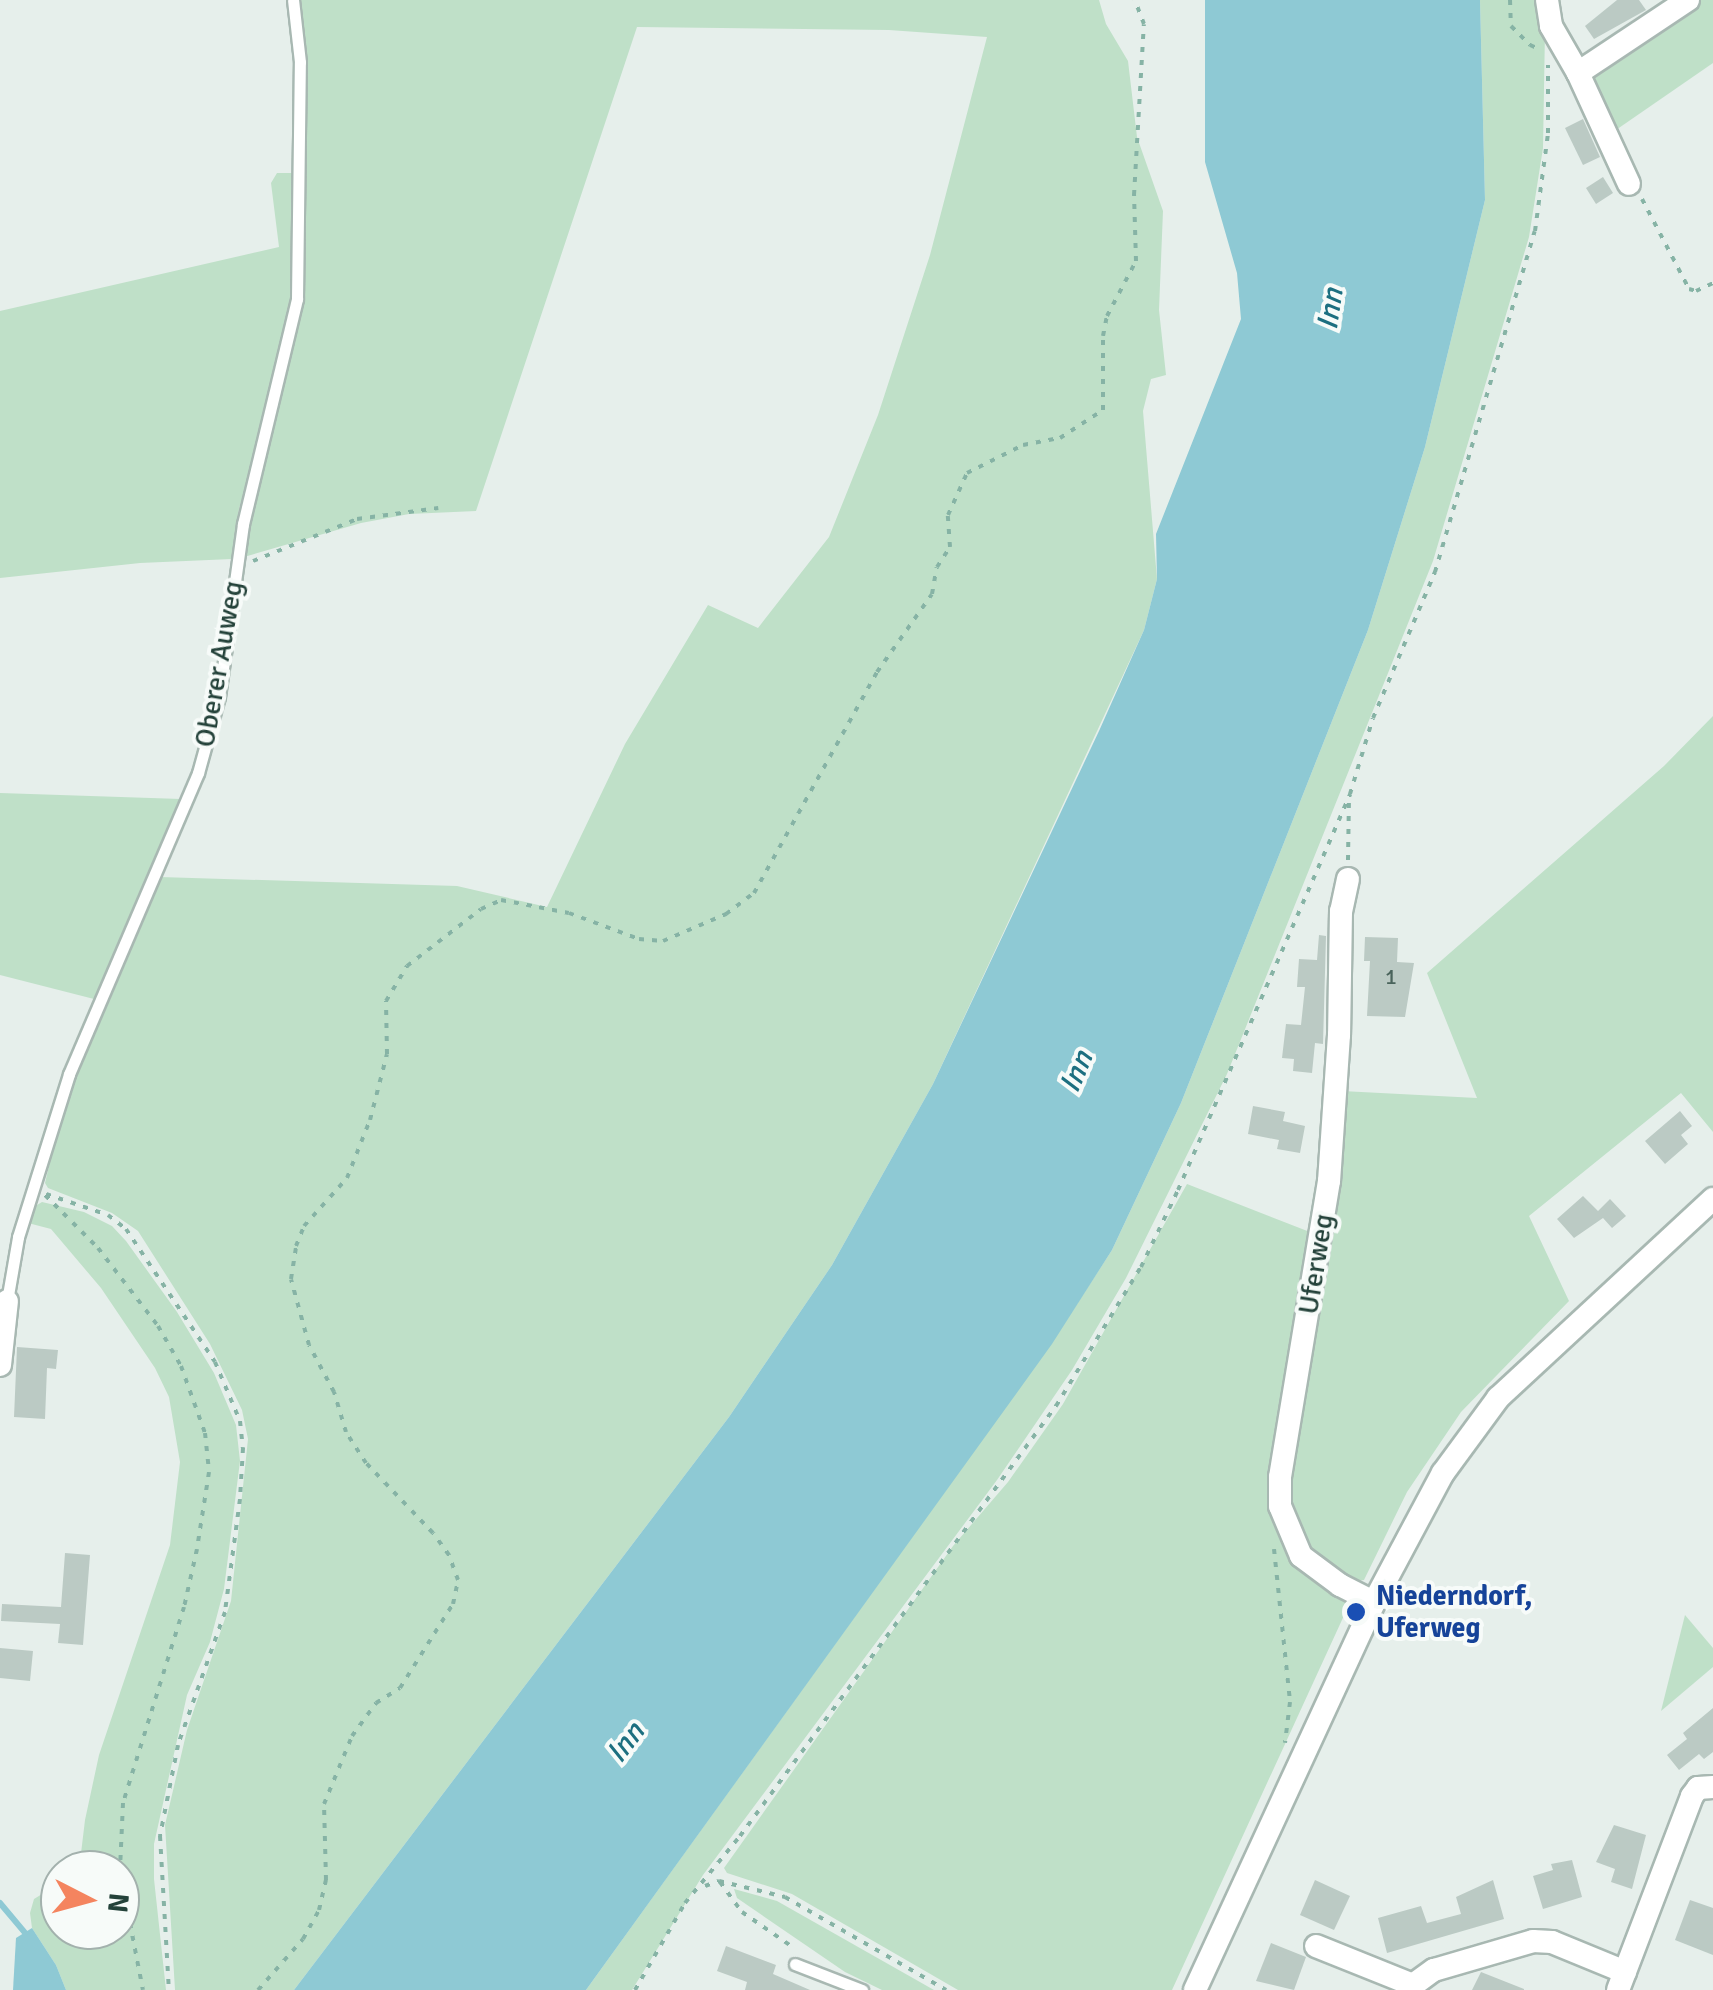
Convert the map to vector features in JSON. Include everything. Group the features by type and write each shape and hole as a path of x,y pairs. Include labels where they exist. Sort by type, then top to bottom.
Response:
{"street":[{"path":"1547,0 1551,26 1578,73 1629,184"},
{"path":"1578,73 1688,0"},
{"name":"Uferweg","path":"1348,879 1341,911 1340,1035 1331,1167 1280,1476 1280,1506 1301,1556 1340,1585 1374,1602"},
{"path":"1195,1990 1374,1602 1443,1473 1498,1398 1713,1199"},
{"path":"0,1365 8,1301"},
{"path":"1316,1946 1412,1988 1434,1970 1533,1941 1560,1945 1622,1981 1692,1796 1708,1787"}],"lane":[{"name":"Oberer Auweg","path":"8,1301 96,1007 198,774 219,697 254,472 297,299 300,62 293,0"},
{"path":"795,1964 819,1970 862,1990"}],"path":[{"path":"258,1990 303,1938 319,1910 326,1880 324,1804 352,1736 376,1703 400,1688 453,1604 458,1580 441,1544 366,1463 346,1432 334,1392 310,1345 292,1279 296,1246 304,1226 347,1178 370,1120 387,1054 386,1001 408,966 481,909 501,900 569,913 639,939 663,942 726,914 754,893 877,672 932,594 938,567 950,547 948,514 968,473 1023,446 1060,438 1104,410 1103,336 1108,316 1136,261 1134,194 1144,24 1135,0"},
{"path":"1510,0 1511,26 1530,46 1548,52"},
{"path":"635,1990 685,1903 1021,1458 1105,1328 1178,1190 1350,794 1374,718 1435,572 1535,230 1548,133 1551,26"},
{"path":"1629,184 1639,192 1690,289 1696,291 1713,283"},
{"path":"237,566 276,555 317,532 357,519 438,508"},
{"path":"1348,879 1350,794"},
{"path":"38,1192 98,1248 158,1326 181,1366 206,1432 208,1472 197,1549 184,1608 123,1803 121,1850"},
{"path":"38,1192 108,1215 126,1230 215,1362 240,1420 241,1482 225,1612 178,1744 160,1836 169,1990"},
{"path":"1274,1546 1290,1702 1284,1751"},
{"path":"700,1888 719,1880 786,1897 946,1990"},
{"path":"719,1880 742,1912 766,1932 812,1958 819,1970"},
{"path":"135,1950 143,1990"}],"green space":[{"path":"299,0 1099,0 1106,24 1128,61 1137,137 1163,211 1159,310 1166,375 1151,379 1143,411 1157,579 1144,630 933,1084 832,1265 729,1417 294,1990 175,1990 165,1825 187,1730 231,1601 248,1439 242,1410 210,1344 138,1231 112,1213 48,1188 45,1183 62,1111 98,1017 160,877 457,886 547,907 625,744 708,605 758,628 829,537 878,415 930,255 987,37 889,30 637,27 476,511 409,514 361,523 244,557 305,279 307,56"},
{"path":"1480,0 1539,0 1545,30 1543,148 1529,237 1433,561 1227,1074 1126,1278 1072,1370 997,1480 703,1875 632,1990 586,1990 1051,1344 1112,1250 1181,1103 1368,630 1425,447 1485,200"},
{"path":"1701,0 1713,0 1713,63 1613,132 1582,74"},
{"path":"277,173 293,173 295,274 275,381 239,509 232,559 140,563 0,578 0,311 279,247 271,183"},
{"path":"1713,716 1713,1132 1681,1093 1529,1216 1569,1301 1461,1412 1407,1492 1364,1580 1347,1582 1304,1552 1284,1506 1342,1091 1477,1098 1427,973 1664,766"},
{"path":"0,793 181,799 94,999 0,975"},
{"path":"1187,1184 1315,1234 1278,1524 1347,1599 1347,1609 1172,1990 958,1990 792,1894 727,1873 724,1868 953,1546 1008,1482 1063,1404"},
{"path":"42,1202 84,1212 112,1226 177,1312 214,1373 236,1425 240,1461 224,1589 210,1642 187,1695 154,1844 166,1990 66,1990 46,1950 140,1950 140,1850 81,1850 99,1755 170,1545 180,1462 169,1397 155,1368 101,1288 51,1229 28,1223 32,1208"},
{"path":"1685,1615 1713,1648 1713,1667 1661,1711"},
{"path":"734,1889 777,1901 934,1990 882,1990 845,1972 737,1898"},
{"path":"40,1895 40,1940 32,1928 30,1913 34,1899"}],"water":[{"name":"Inn","path":"1205,0 1480,0 1485,200 1425,447 1368,630 1181,1103 1112,1250 1052,1344 586,1990 294,1990 729,1417 832,1265 933,1084 1099,731 1144,630 1157,579 1156,534 1241,319 1237,273 1205,162"},
{"path":"32,1928 40,1940 40,1950 46,1950 66,1990 13,1990 16,1938"}],"building":[{"path":"1617,0 1639,0 1646,10 1594,39 1585,26"},
{"path":"1583,119 1600,157 1583,165 1565,128"},
{"path":"1603,177 1613,193 1596,204 1586,188"},
{"path":"1319,935 1326,936 1323,1044 1315,1043 1312,1073 1293,1071 1294,1059 1282,1058 1286,1024 1301,1025 1305,987 1297,987 1299,959 1317,960"},
{"path":"1365,937 1398,938 1397,962 1414,963 1405,1017 1367,1016 1370,961 1364,961"},
{"path":"1253,1106 1285,1112 1283,1121 1305,1126 1300,1153 1277,1149 1279,1140 1248,1134"},
{"path":"1680,1111 1692,1126 1681,1135 1688,1144 1665,1164 1645,1141"},
{"path":"1583,1196 1598,1211 1610,1199 1626,1216 1612,1228 1603,1218 1574,1238 1557,1219"},
{"path":"17,1347 58,1350 56,1369 47,1368 45,1419 14,1417"},
{"path":"65,1553 90,1555 83,1645 58,1643 60,1624 1,1621 2,1604 61,1607"},
{"path":"0,1648 33,1651 30,1681 0,1678"},
{"path":"1713,1708 1713,1752 1704,1759 1699,1754 1679,1770 1667,1755 1687,1739 1683,1733"},
{"path":"1614,1825 1646,1835 1632,1889 1611,1882 1615,1869 1596,1862"},
{"path":"1572,1860 1582,1897 1543,1909 1533,1876 1553,1870 1551,1864"},
{"path":"1315,1880 1350,1896 1334,1930 1300,1915"},
{"path":"1493,1880 1504,1919 1387,1953 1378,1918 1421,1906 1427,1923 1461,1914 1456,1897"},
{"path":"1690,1900 1713,1908 1713,1955 1675,1940"},
{"path":"1271,1943 1306,1957 1294,1990 1256,1981"},
{"path":"726,1946 776,1965 773,1974 810,1990 745,1990 747,1982 717,1971"},
{"path":"1481,1972 1524,1989 1524,1990 1472,1990"}],"waterway":[{"path":"0,1903 25,1933"}],"place":[{"name":"Niederndorf, Uferweg","path":"1356,1612"}]}
